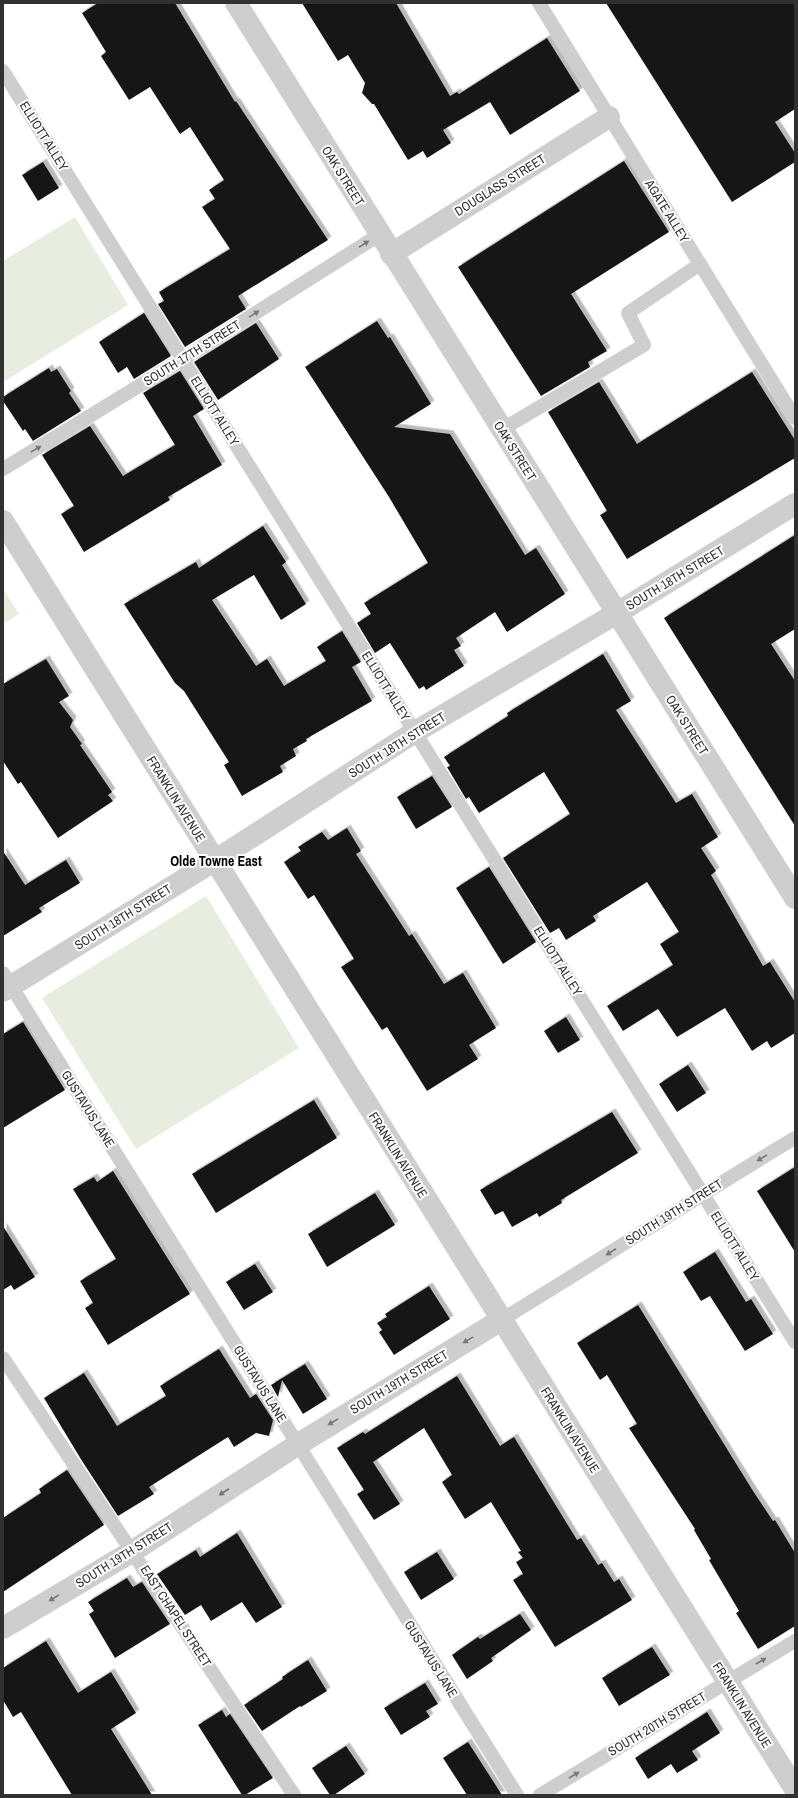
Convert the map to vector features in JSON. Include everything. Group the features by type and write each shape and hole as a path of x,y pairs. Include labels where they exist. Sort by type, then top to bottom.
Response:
{"street":[{"name":"OAK STREET","path":"236,3 391,254 795,898"},
{"name":"DOUGLASS STREET","path":"391,254 609,117"},
{"name":"SOUTH 18TH STREET","path":"6,983 214,860 415,732 617,613 795,504"},
{"name":"FRANKLIN AVENUE","path":"3,521 795,1789"},
{"name":"SOUTH 19TH STREET","path":"3,1628 133,1551 297,1444 501,1320"}],"lane":[{"name":"AGATE ALLEY","path":"539,3 795,418"},
{"name":"ELLIOTT ALLEY","path":"3,71 795,1342"},
{"name":"SOUTH 17TH STREET","path":"3,469 183,359 379,234"},
{"path":"501,430 644,345 628,313 700,264"},
{"name":"GUSTAVUS LANE","path":"6,983 293,1435 297,1444 517,1795"},
{"name":"SOUTH 19TH STREET","path":"501,1320 702,1193 795,1138"},
{"name":"EAST CHAPEL STREET","path":"3,1358 133,1551 294,1795"},
{"name":"SOUTH 20TH STREET","path":"540,1795 795,1641"}],"green space":[{"path":"75,217 128,305 3,382 3,261"},
{"path":"3,589 19,614 3,624"},
{"path":"206,896 299,1048 136,1149 42,998"}],"building":[{"path":"98,3 175,3 235,102 236,101 328,240 238,296 246,309 185,347 158,304 164,301 159,292 230,249 202,207 215,199 209,190 224,180 190,127 180,134 150,87 129,100 101,56 106,52 82,13"},
{"path":"302,3 396,3 450,96 457,92 459,94 547,38 580,91 510,135 490,102 443,130 451,143 427,158 423,151 408,160 374,104 372,104 362,93 365,83 348,55 338,61"},
{"path":"606,3 795,3 795,109 775,122 795,153 795,162 732,202"},
{"path":"624,161 669,232 571,294 607,351 588,362 590,367 541,396 458,267"},
{"path":"43,162 59,188 38,201 22,175"},
{"path":"144,313 171,356 134,379 127,367 118,373 99,342"},
{"path":"377,321 388,338 390,337 431,404 394,427 450,434 525,555 536,548 565,594 507,632 495,612 456,638 461,646 454,650 464,666 426,690 424,686 419,689 390,643 375,653 357,623 371,614 364,603 428,563 389,497 305,367"},
{"path":"256,323 279,359 218,400 194,362"},
{"path":"49,368 51,372 57,369 71,391 69,393 81,411 33,441 25,429 23,431 3,401 3,397"},
{"path":"180,371 204,409 193,416 222,465 168,497 170,500 84,552 61,514 74,506 42,455 90,426 123,476 175,445 143,393"},
{"path":"752,372 795,440 795,458 627,559 600,515 607,511 548,412 599,382 637,444"},
{"path":"263,526 286,562 282,565 306,604 281,620 254,575 212,600 256,666 267,659 284,686 326,661 317,647 342,631 361,662 352,667 372,701 306,739 307,741 293,749 296,756 280,766 283,772 242,796 224,765 229,762 184,691 175,683 124,604 196,562 199,568"},
{"path":"795,535 795,629 771,644 795,681 795,826 664,618"},
{"path":"603,654 631,701 616,710 676,803 692,794 718,837 701,848 716,871 711,875 763,966 770,962 795,1002 795,1033 771,1048 767,1041 752,1051 725,1008 677,1037 658,1009 623,1031 607,1006 673,965 660,944 679,932 647,882 593,916 596,921 566,940 559,928 550,933 503,858 570,814 544,772 479,813 469,797 466,799 447,767 450,766 444,757 508,716 507,713"},
{"path":"46,659 69,696 59,702 73,720 70,727 82,744 80,745 112,792 108,795 113,801 58,838 21,782 18,784 3,761 3,684"},
{"path":"432,776 452,807 416,829 397,797"},
{"path":"347,828 361,851 356,854 409,936 412,934 444,984 463,973 496,1028 469,1045 478,1059 427,1091 387,1027 382,1030 341,967 354,959 314,895 308,899 284,862 301,851 298,847 322,832 328,840"},
{"path":"3,851 25,885 66,860 80,883 39,908 42,912 3,936"},
{"path":"489,867 536,942 503,964 456,888"},
{"path":"566,1017 580,1040 558,1053 544,1031"},
{"path":"23,1022 65,1090 3,1128 3,1034"},
{"path":"688,1065 706,1093 677,1112 659,1084"},
{"path":"314,1100 337,1138 216,1213 192,1174"},
{"path":"612,1112 638,1153 561,1200 562,1203 539,1217 537,1213 512,1227 503,1211 495,1215 480,1190"},
{"path":"795,1167 795,1252 757,1191"},
{"path":"113,1171 190,1294 108,1345 85,1308 93,1303 80,1281 116,1259 73,1189 94,1177 97,1182"},
{"path":"375,1193 395,1225 327,1267 308,1234"},
{"path":"3,1226 35,1277 14,1290 11,1285 3,1290"},
{"path":"715,1252 746,1302 751,1299 773,1334 745,1351 710,1296 701,1301 683,1272"},
{"path":"255,1264 273,1292 244,1310 226,1282"},
{"path":"429,1286 450,1319 394,1355 379,1332 382,1330 377,1323 387,1317 385,1314"},
{"path":"638,1305 753,1491 773,1521 775,1520 795,1553 795,1626 758,1649 736,1613 739,1611 709,1560 711,1559 694,1530 695,1529 629,1428 637,1424 607,1375 600,1380 577,1343"},
{"path":"219,1349 250,1398 256,1394 273,1420 269,1436 256,1433 234,1447 228,1437 149,1487 154,1494 118,1516 82,1461 44,1398 84,1373 117,1426 166,1396 160,1386"},
{"path":"305,1364 327,1399 303,1414 282,1380 278,1397 271,1385"},
{"path":"457,1376 500,1446 514,1437 577,1540 581,1538 598,1565 602,1563 614,1582 619,1579 632,1600 555,1647 513,1580 523,1574 516,1562 523,1558 518,1552 521,1551 491,1502 465,1519 442,1482 452,1475 424,1428 373,1462 400,1504 374,1520 357,1494 364,1490 337,1448 363,1432 365,1434"},
{"path":"67,1470 104,1525 3,1592 3,1518 41,1493 39,1489"},
{"path":"237,1533 282,1607 256,1623 242,1602 211,1621 201,1605 185,1615 157,1574 196,1550 200,1557"},
{"path":"437,1552 454,1579 421,1600 404,1572"},
{"path":"127,1578 133,1587 142,1582 170,1624 115,1658 89,1614 94,1611 88,1602"},
{"path":"520,1614 531,1630 491,1658 493,1661 467,1679 452,1655 478,1637 480,1639"},
{"path":"46,1641 78,1693 111,1672 136,1713 111,1729 152,1795 72,1795 21,1712 13,1717 3,1700 3,1668"},
{"path":"652,1647 670,1675 619,1706 602,1678"},
{"path":"308,1660 327,1691 301,1707 300,1706 262,1731 244,1705"},
{"path":"425,1683 438,1704 426,1711 430,1717 401,1735 384,1708"},
{"path":"222,1710 226,1717 230,1714 273,1778 245,1795 242,1795 198,1725"},
{"path":"707,1712 720,1733 692,1751 698,1760 677,1773 671,1764 648,1779 635,1758"},
{"path":"468,1742 502,1795 467,1795 443,1758"},
{"path":"346,1746 365,1774 334,1795 330,1795 312,1768"}],"district":[{"name":"Olde Towne East","path":"216,861"}]}
